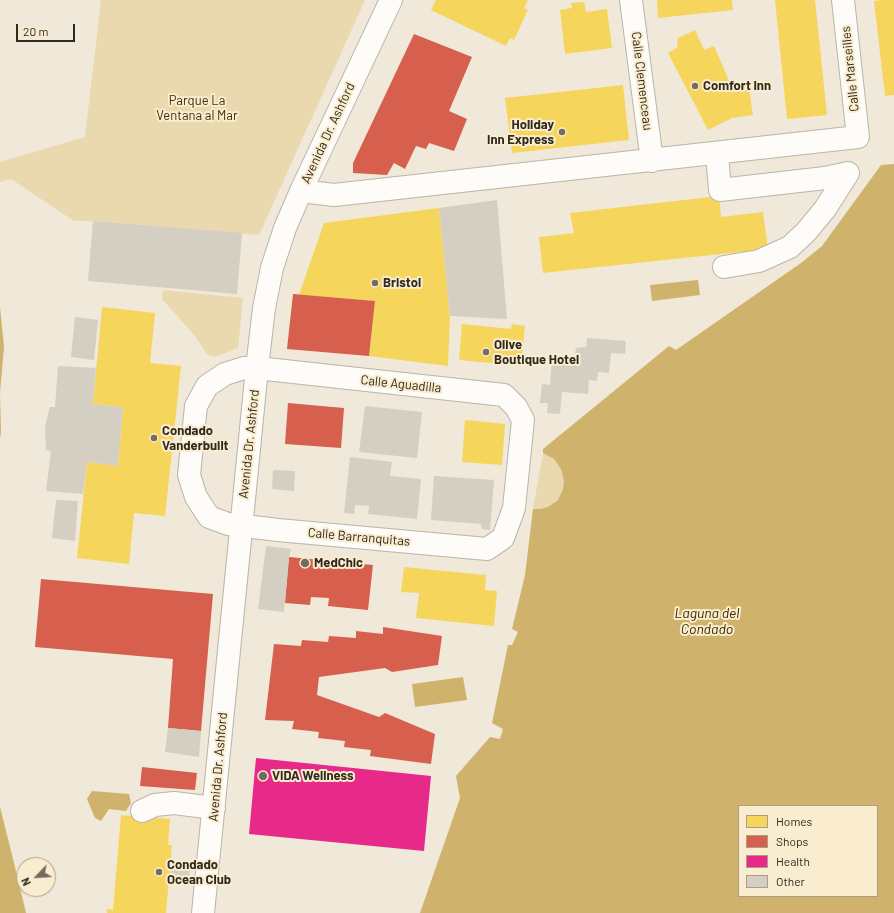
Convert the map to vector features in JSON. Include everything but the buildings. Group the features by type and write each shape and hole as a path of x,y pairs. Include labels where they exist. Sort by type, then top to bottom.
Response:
{"street":[{"name":"Avenida Dr. Ashford","path":"203,913 240,525 264,308 272,268 285,228 301,191 391,0"},
{"name":"Calle Clemenceau","path":"631,0 652,161"},
{"name":"Calle Marseilles","path":"717,154 858,138 843,0"},
{"path":"301,191 334,195 717,154 720,190 826,178 848,173 826,209 806,232 790,247 759,261 724,267"},
{"name":"Calle Aguadilla","path":"240,525 228,524 208,517 196,497 189,475 196,406 207,386 225,374 244,368 257,368 504,395 516,407 523,420 514,508 504,538 487,549 478,548"},
{"name":"Calle Barranquitas","path":"240,525 278,530 478,548"},
{"path":"142,811 155,805 174,803 214,808"}],"green space":[{"name":"Parque La Ventana al Mar","path":"101,0 365,0 259,235 93,221 74,221 11,179 0,182 0,162 85,137"},
{"path":"163,290 243,298 238,348 215,357 207,354 195,336 162,299"},
{"path":"543,453 554,459 561,469 564,481 563,489 558,500 548,507 533,509"}],"water":[{"name":"Laguna del Condado","path":"894,164 894,913 420,913 460,798 456,776 490,737 500,739 503,729 492,723 508,645 512,645 518,632 512,629 525,575 533,509 548,507 558,500 563,489 564,481 561,469 554,459 543,453 543,449 669,346 676,350 801,263 822,246 881,165"},
{"path":"698,280 700,295 652,301 650,285"},
{"path":"0,307 4,347 0,393"},
{"path":"0,393 1,432 0,439"},
{"path":"463,677 467,700 415,707 412,684"},
{"path":"92,791 129,794 131,803 126,811 109,809 101,821 95,818 87,799"},
{"path":"0,807 16,871 16,897 22,897 26,913 0,913"}],"place":[{"name":"Comfort Inn","path":"695,86"},
{"name":"Holiday Inn Express","path":"562,132"},
{"name":"Bristol","path":"375,283"},
{"name":"Olive Boutique Hotel","path":"486,352"},
{"name":"Condado Vanderbuilt","path":"154,438"},
{"name":"MedChic","path":"305,563"},
{"name":"VIDA Wellness","path":"263,776"},
{"name":"Condado Ocean Club","path":"159,872"}]}
